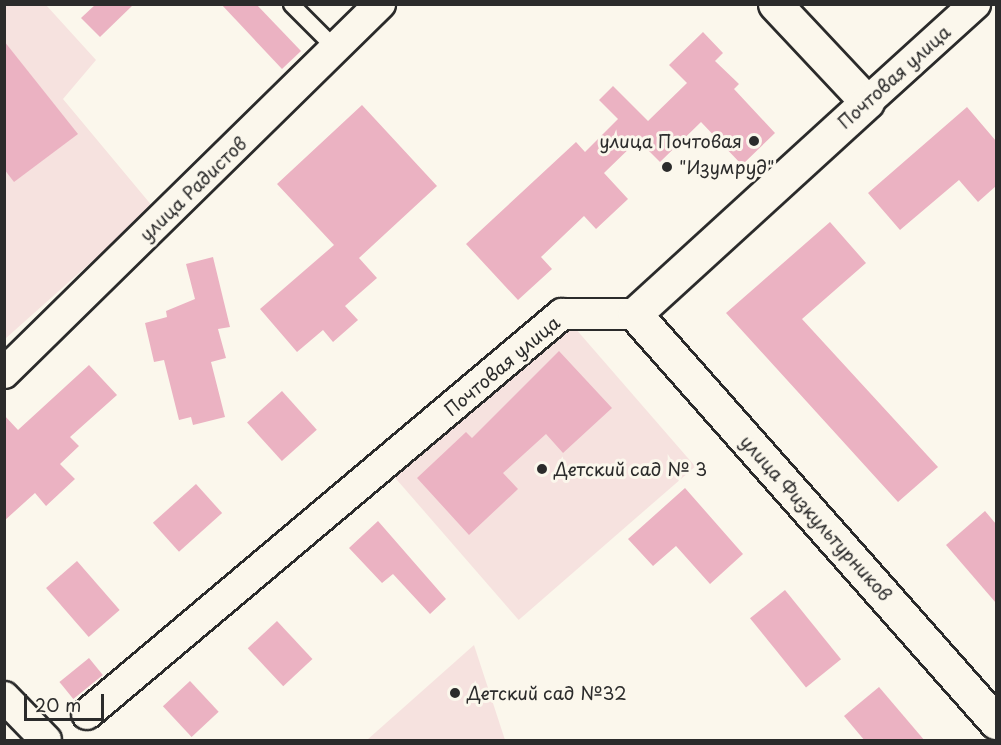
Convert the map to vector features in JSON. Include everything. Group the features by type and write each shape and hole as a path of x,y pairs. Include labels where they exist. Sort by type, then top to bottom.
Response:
{"street":[{"name":"улица Радистов","path":"4,373 381,4"},
{"path":"775,4 867,102"},
{"name":"Почтовая улица","path":"87,714 562,314 635,314 975,4"},
{"name":"улица Физкультурников","path":"635,314 996,722"},
{"path":"4,697 46,741"}],"lane":[{"path":"291,4 336,49"}],"shaded area":[{"path":"5,5 46,5 96,60 63,99 153,207 5,339"},
{"name":"Детский сад № 3","path":"568,320 695,466 519,620 391,474"},
{"name":"Детский сад №32","path":"474,645 505,740 367,740"}],"building":[{"path":"96,4 134,4 100,37 81,18"},
{"path":"221,4 256,4 301,51 282,69"},
{"path":"703,32 723,53 715,61 739,84 734,89 775,133 742,165 701,122 660,162 638,140 604,173 628,199 596,229 584,216 541,257 552,269 518,300 466,244 576,142 585,152 618,119 599,100 613,86 648,121 687,83 669,65"},
{"path":"4,41 78,134 14,182 4,169"},
{"path":"362,105 437,186 359,258 377,278 345,306 358,320 333,342 323,330 297,352 260,309 334,245 277,184"},
{"path":"967,107 996,141 996,186 978,202 959,180 900,230 868,193"},
{"path":"830,222 866,263 802,319 938,467 898,502 726,313"},
{"path":"213,257 230,327 218,329 226,358 211,362 225,417 193,425 191,417 179,420 164,360 154,362 145,323 167,317 166,311 195,299 186,264"},
{"name":"Детский сад № 3","path":"559,351 612,408 563,453 546,434 503,473 518,489 469,535 417,478 466,432 472,438"},
{"path":"89,365 117,395 70,437 79,446 60,464 75,479 46,506 35,493 4,521 4,415 18,430"},
{"path":"282,391 317,430 282,461 247,422"},
{"path":"196,484 222,513 179,552 153,523"},
{"path":"685,488 743,554 710,584 676,546 653,566 628,539"},
{"path":"985,511 996,524 996,603 946,545"},
{"path":"378,521 446,599 430,614 393,574 382,583 349,548"},
{"path":"77,561 120,610 89,637 46,588"},
{"path":"785,590 841,659 806,687 750,618"},
{"path":"277,621 312,659 283,686 248,648"},
{"path":"89,658 103,675 73,699 59,682"},
{"path":"190,681 219,712 192,737 163,706"},
{"path":"879,687 925,741 865,741 844,716"}],"place":[{"name":"улица Почтовая","path":"754,141"},
{"name":"\"Изумруд\"","path":"667,167"},
{"name":"Детский сад № 3","path":"542,469"},
{"name":"Детский сад №32","path":"455,693"}]}
